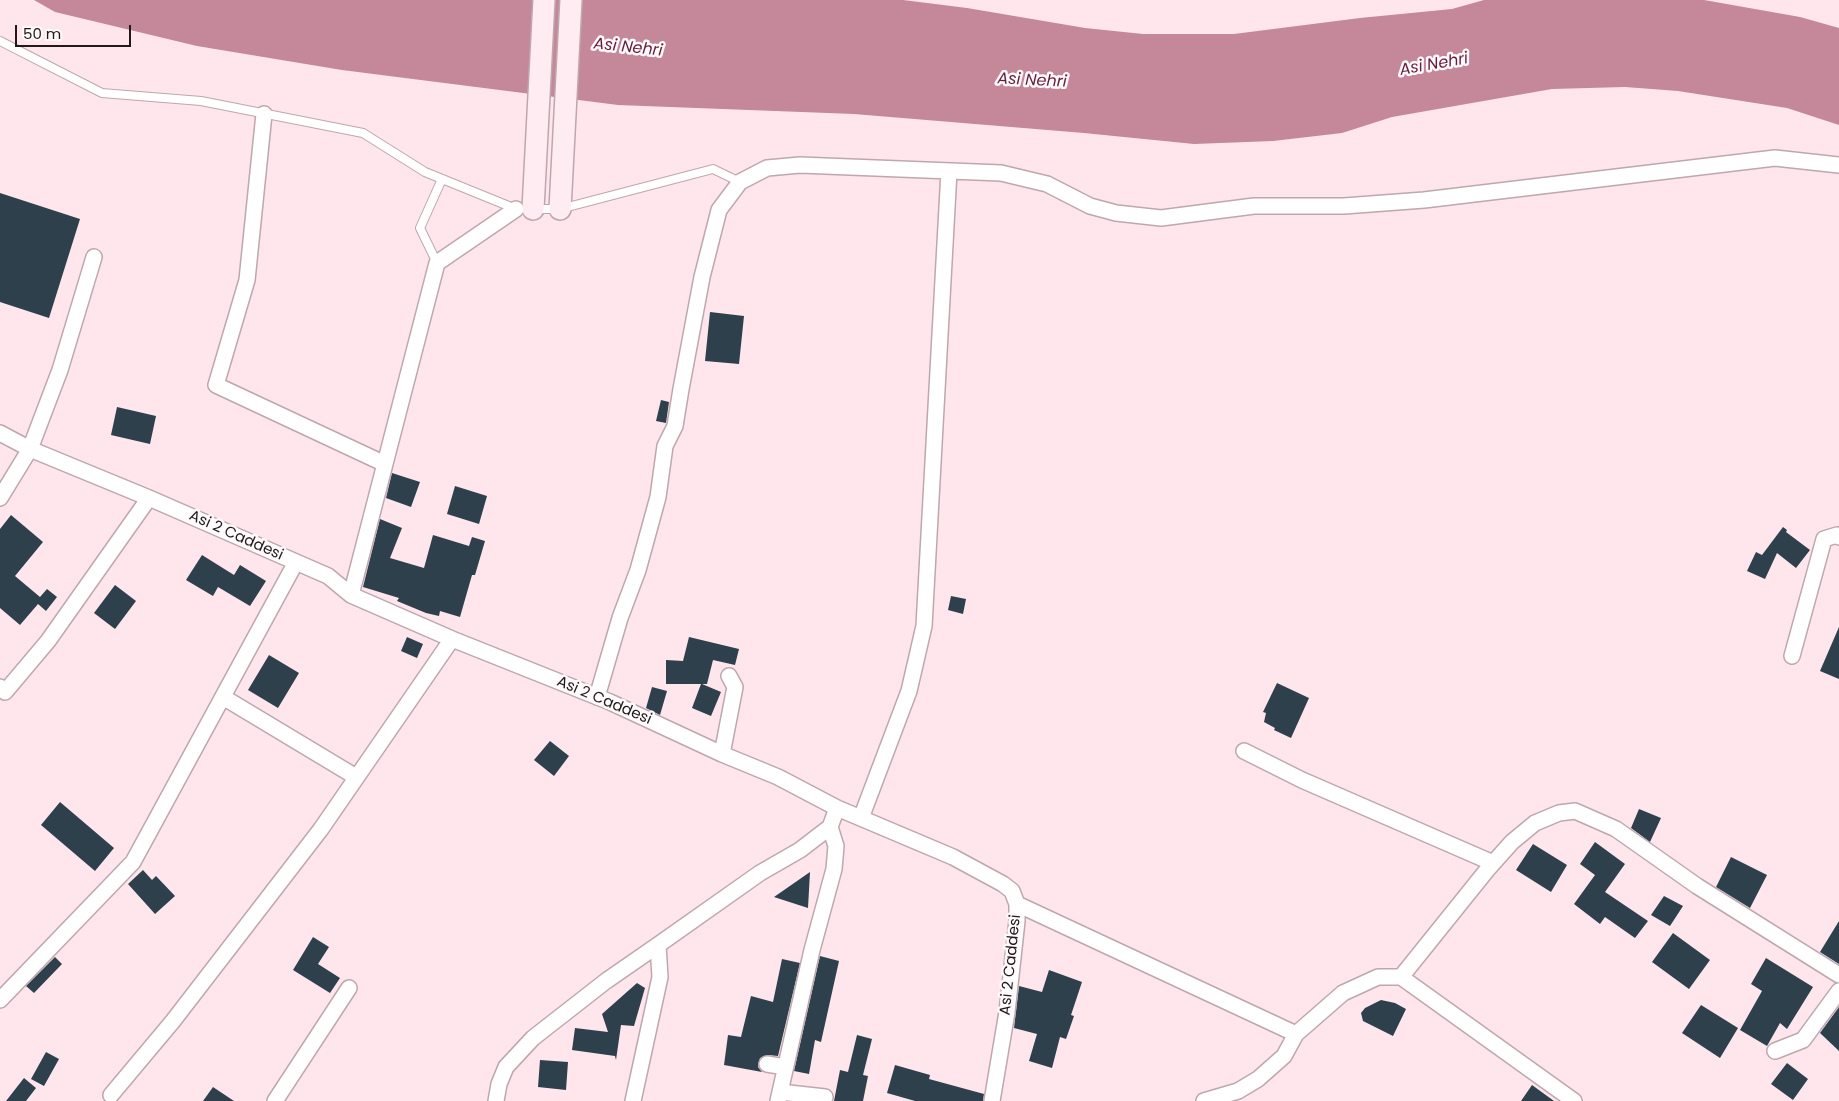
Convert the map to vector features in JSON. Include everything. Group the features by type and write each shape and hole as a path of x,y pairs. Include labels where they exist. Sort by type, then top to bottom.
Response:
{"street":[{"path":"351,595 437,263 524,209 544,0"},
{"path":"560,209 571,0"},
{"path":"264,114 247,280 216,385 385,464"},
{"path":"597,697 620,618 638,570 658,497 665,446 676,426 702,277 719,210 740,182 766,168 800,165 1001,173 1047,184 1090,206 1116,213 1161,218 1254,206 1344,206 1424,200 1775,158 1839,165"},
{"path":"861,818 908,691 924,626 949,171"},
{"path":"0,498 30,449 60,370 94,257"},
{"name":"Asi 2 Caddesi","path":"0,433 30,449 149,498 328,576 351,595 452,639 597,697 722,754 778,777 837,808 953,857 1003,884 1012,891 1016,904 1017,921 1008,1003 992,1101"},
{"path":"2,692 48,641 149,498"},
{"path":"1792,656 1824,539 1837,535 1839,537"},
{"path":"0,1000 133,862 296,562"},
{"path":"113,1099 321,829 452,639"},
{"path":"722,754 735,687 729,676"},
{"path":"223,697 356,777"},
{"path":"1244,751 1302,780 1493,863"},
{"path":"496,1101 498,1084 506,1066 533,1038 606,981 658,944 760,873 800,850 830,827 837,808"},
{"path":"1401,977 1512,842 1535,823 1559,813 1575,811 1616,828 1697,886 1839,975"},
{"path":"824,1097 779,1097 812,950 834,869 836,846 830,827"},
{"path":"1016,904 1296,1034"},
{"path":"633,1101 660,977 658,944"},
{"path":"1204,1101 1238,1091 1258,1079 1284,1056 1296,1034 1344,993 1378,977 1401,977 1574,1101"},
{"path":"275,1101 349,988"},
{"path":"1775,1051 1803,1040 1839,991"},
{"path":"767,1064 785,1067"}],"lane":[{"path":"0,41 102,93 201,101 364,133 425,172 524,209 560,209 713,169 740,182"},
{"path":"437,263 420,228 442,179"}],"water":[{"name":"Asi Nehri","path":"34,0 903,0 967,8 1085,28 1143,34 1234,34 1360,18 1452,9 1484,0 1704,0 1800,17 1839,28 1839,125 1787,108 1678,91 1625,87 1552,89 1392,117 1342,133 1273,141 1194,144 854,114 618,105 342,70 197,46 55,12"}],"building":[{"path":"0,193 80,219 49,318 0,302"},
{"path":"710,312 744,316 739,364 705,361"},
{"path":"661,400 669,402 666,423 656,421"},
{"path":"117,407 156,416 150,444 111,435"},
{"path":"392,473 420,482 411,507 386,498"},
{"path":"455,486 487,496 479,524 447,514"},
{"path":"11,515 43,542 15,576 40,597 47,589 57,597 46,611 38,604 20,625 0,608 0,529"},
{"path":"380,519 402,528 390,558 424,568 433,535 469,546 472,537 485,541 475,575 472,575 460,617 440,611 439,616 426,613 397,601 399,598 363,587"},
{"path":"1783,527 1787,530 1786,532 1810,550 1796,568 1777,553 1765,579 1747,571 1756,552 1762,555"},
{"path":"202,555 234,575 240,565 266,581 250,606 218,587 213,596 186,580"},
{"path":"115,585 136,601 115,629 94,613"},
{"path":"951,596 966,599 963,614 948,610"},
{"path":"1839,627 1839,679 1820,671"},
{"path":"407,637 423,644 417,658 401,651"},
{"path":"689,637 739,649 735,665 713,660 707,684 702,684 721,692 711,716 692,708 701,684 666,684 666,660 683,661"},
{"path":"269,655 299,673 278,708 248,690"},
{"path":"1277,683 1309,698 1291,738 1274,730 1275,728 1264,722 1266,713 1263,712"},
{"path":"652,687 667,691 660,715 646,708"},
{"path":"550,741 569,756 554,776 534,760"},
{"path":"60,802 114,848 95,871 41,825"},
{"path":"1639,809 1661,818 1650,842 1631,828"},
{"path":"1595,842 1625,864 1605,892 1648,921 1635,938 1605,917 1600,924 1574,904 1595,875 1580,864"},
{"path":"1533,844 1567,865 1551,892 1516,870"},
{"path":"1731,857 1767,875 1750,908 1716,887"},
{"path":"143,870 152,880 156,876 175,896 155,914 128,884"},
{"path":"810,872 808,908 774,897"},
{"path":"1664,896 1683,906 1670,926 1651,915"},
{"path":"1839,921 1839,964 1820,952"},
{"path":"1673,933 1710,960 1689,989 1652,962"},
{"path":"313,937 329,947 318,964 340,978 330,993 293,970"},
{"path":"820,956 839,961 821,1042 815,1040 809,1074 794,1071"},
{"path":"55,957 62,964 34,993 26,986"},
{"path":"1766,958 1813,987 1787,1029 1780,1023 1767,1046 1740,1030 1762,991 1751,984"},
{"path":"782,959 800,963 778,1056 768,1055 760,1058 758,1067 762,1072 724,1065 728,1035 741,1037 751,996 773,1002"},
{"path":"1049,970 1082,982 1071,1015 1074,1016 1066,1039 1060,1037 1052,1068 1029,1061 1037,1034 1014,1028 1019,986 1042,992"},
{"path":"637,983 645,988 634,1026 621,1025 616,1060 615,1056 572,1050 575,1028 608,1032 602,1014"},
{"path":"1381,1000 1395,1003 1406,1009 1393,1036 1363,1021 1361,1013 1365,1008"},
{"path":"1701,1005 1738,1028 1720,1058 1682,1033"},
{"path":"1839,1007 1839,1051 1820,1033"},
{"path":"857,1035 872,1039 863,1075 868,1076 863,1101 834,1101 840,1070 848,1072"},
{"path":"46,1052 59,1059 44,1086 31,1079"},
{"path":"540,1060 568,1062 566,1090 538,1087"},
{"path":"1787,1063 1808,1079 1793,1100 1771,1084"},
{"path":"895,1065 930,1075 929,1079 984,1094 983,1101 915,1101 887,1093"},
{"path":"24,1078 36,1088 26,1101 6,1101"},
{"path":"1532,1085 1554,1101 1521,1101"},
{"path":"213,1087 234,1101 203,1101"}]}
